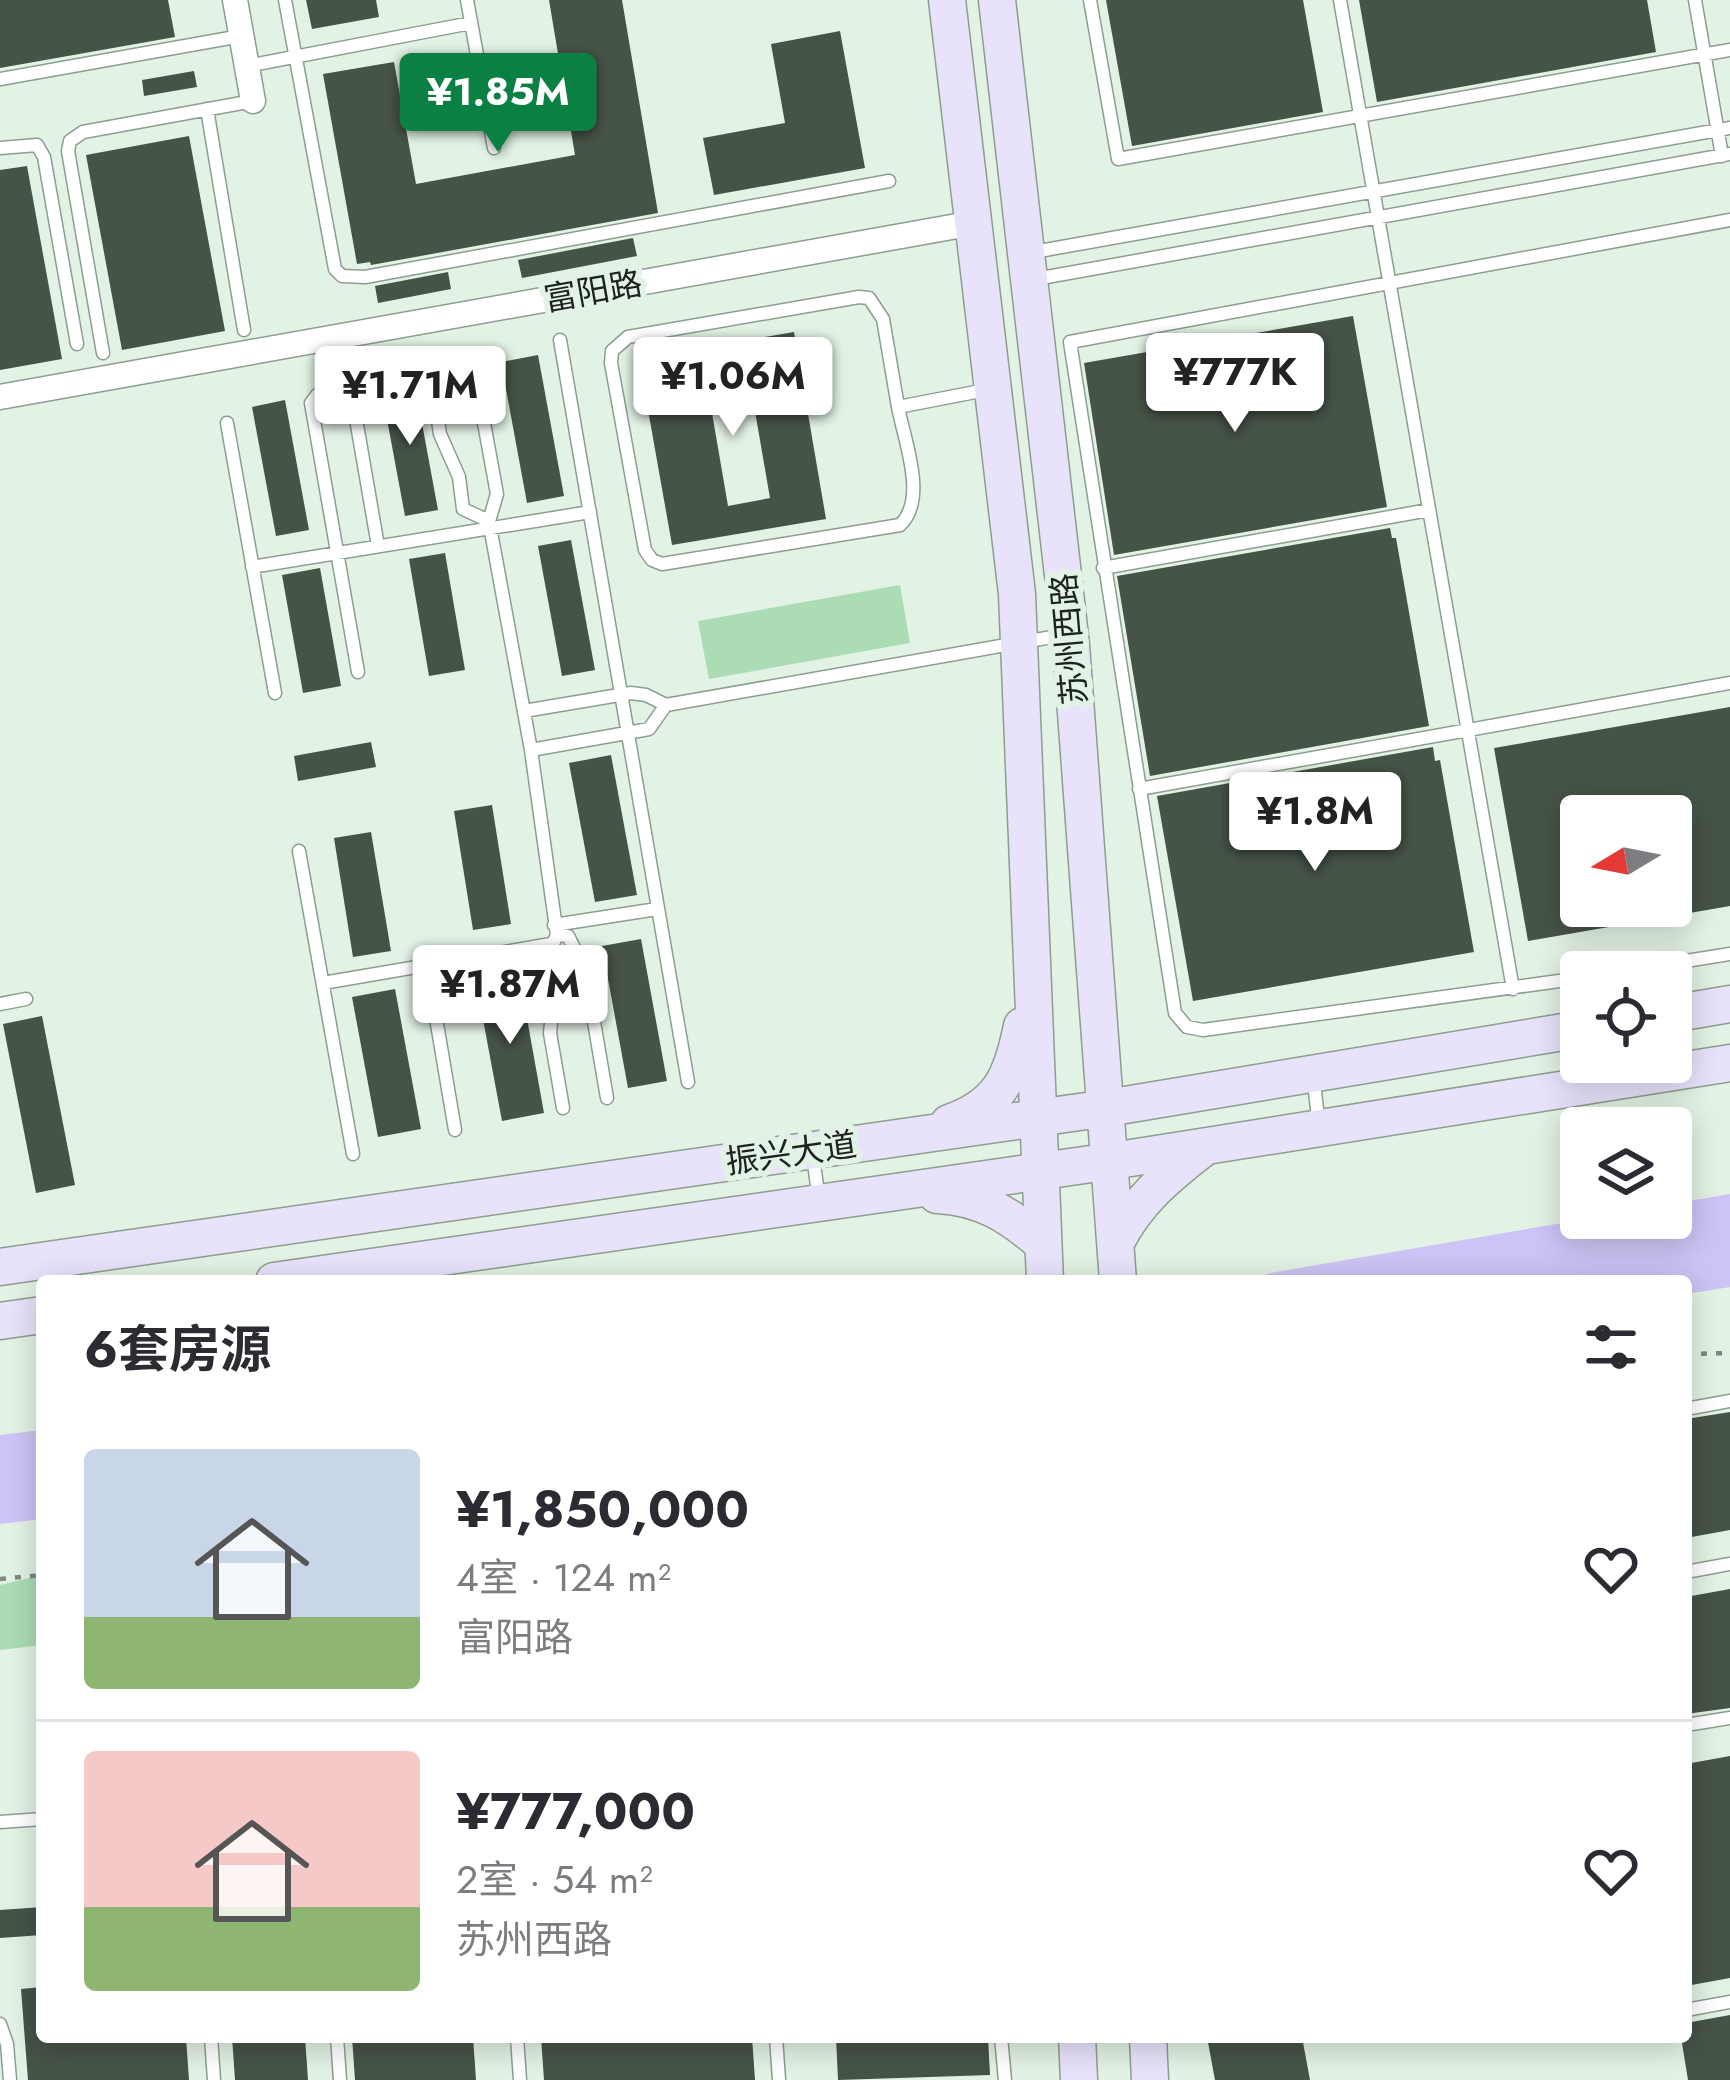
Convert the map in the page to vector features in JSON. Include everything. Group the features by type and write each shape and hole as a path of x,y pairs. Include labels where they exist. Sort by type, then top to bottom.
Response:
{"main road":[{"name":"苏州西路","path":"947,0 1017,594 1044,1264"},
{"name":"苏州西路","path":"997,0 1070,633 1118,1264"},
{"path":"904,1137 970,1116 1000,1090 1014,1065 1032,981"},
{"path":"1692,1010 1730,1004"},
{"path":"1034,1030 1100,1031 1128,1073 1184,1095"},
{"name":"振兴大道","path":"0,1267 1107,1108 1560,1033"},
{"name":"振兴大道","path":"315,1275 1112,1160 1730,1064"},
{"path":"1118,1264 1130,1216 1147,1195 1208,1145"},
{"path":"885,1193 965,1197 1018,1222 1044,1264"},
{"path":"0,1321 36,1316"},
{"path":"1077,2043 1079,2080"},
{"path":"1148,2043 1150,2080"}],"street":[{"path":"235,0 253,101"},
{"name":"富阳路","path":"0,397 974,223"}],"lane":[{"path":"285,0 335,269 352,279 889,182"},
{"path":"467,0 494,148"},
{"path":"1090,0 1118,159 1730,50"},
{"path":"1340,0 1513,989"},
{"path":"1028,267 1378,217 1726,155 1695,0"},
{"path":"247,66 471,23"},
{"path":"0,80 241,36"},
{"path":"103,353 70,141 83,132 253,101"},
{"path":"207,110 244,330"},
{"path":"1028,267 1374,191 1724,129"},
{"path":"0,148 37,145 44,157 77,344"},
{"path":"1560,981 1203,1030 1187,1027 1175,1013 1070,341 1730,220"},
{"path":"869,298 883,319 898,407 914,493 908,518 900,525 662,564 645,550 610,363 612,351 628,337 869,298"},
{"path":"560,340 688,1082"},
{"path":"473,363 497,494 489,525 531,750 554,934 543,985 553,1003 550,1033 563,1108"},
{"path":"430,368 440,434 459,477 464,509 489,525"},
{"path":"898,407 993,388"},
{"path":"358,672 311,403 316,395 331,391 352,396 378,546"},
{"path":"227,423 274,693"},
{"path":"1103,568 1430,511"},
{"path":"252,567 590,512"},
{"path":"524,711 621,695 646,695 666,705 1070,633"},
{"path":"1139,789 1730,683"},
{"path":"531,750 649,729 666,705"},
{"path":"299,851 353,1154"},
{"path":"322,983 427,965 657,909"},
{"path":"554,934 568,936 585,969 608,1098"},
{"path":"1692,960 1730,954"},
{"path":"427,965 455,1130"},
{"path":"0,1004 26,999"},
{"path":"1313,1074 1320,1127"},
{"path":"812,1150 820,1202"},
{"path":"1692,1408 1730,1401"},
{"path":"1692,1571 1730,1564"},
{"path":"1692,1724 1730,1718"},
{"path":"0,1822 36,1819"},
{"path":"1692,2009 1730,2002"},
{"path":"0,2024 10,2080"},
{"path":"212,2043 214,2080"},
{"path":"337,2043 340,2080"},
{"path":"517,2043 520,2080"},
{"path":"776,2043 779,2080"},
{"path":"1002,2043 1005,2080"}],"path":[{"path":"1692,1354 1730,1353"},
{"path":"0,1579 36,1576"}],"green space":[{"path":"900,585 910,643 709,679 698,621"},
{"path":"36,1576 36,1646 0,1650 0,1585"}],"shaded area":[{"path":"1730,1194 1730,1287 1692,1293 1692,1275 1265,1275 1560,1223 1560,1239 1692,1239 1692,1200"},
{"path":"36,1431 36,1520 0,1524 0,1435"}],"building":[{"path":"0,0 168,0 175,37 0,68"},
{"path":"306,0 376,0 379,17 312,29"},
{"path":"549,0 622,0 658,213 357,264 323,74 394,62 416,184 575,155"},
{"path":"1106,0 1303,0 1323,112 1132,146"},
{"path":"1359,0 1647,0 1656,52 1377,102"},
{"path":"840,31 865,168 714,195 703,138 785,123 771,44"},
{"path":"194,71 197,87 144,96 142,80"},
{"path":"189,136 225,331 122,350 86,155"},
{"path":"27,166 62,359 0,370 0,170"},
{"path":"633,238 637,256 522,278 518,260"},
{"path":"448,272 451,289 378,303 375,286"},
{"path":"1353,316 1387,507 1114,555 1084,363"},
{"path":"794,332 826,519 672,545 639,359","holes":["748,371 770,498 728,506 706,378"]},
{"path":"538,355 564,496 527,503 501,362"},
{"path":"414,380 438,510 405,516 381,387"},
{"path":"285,400 309,530 276,536 252,407"},
{"path":"1390,528 1396,538 1429,726 1150,776 1117,576"},
{"path":"571,540 595,670 562,676 538,546"},
{"path":"445,553 465,670 429,676 409,559"},
{"path":"320,568 341,686 303,693 282,575"},
{"path":"1730,707 1730,906 1692,913 1692,795 1560,795 1560,927 1609,927 1528,941 1494,748"},
{"path":"371,742 376,767 298,781 294,756"},
{"path":"1433,747 1435,761 1440,760 1474,952 1193,1001 1157,796"},
{"path":"611,755 637,895 595,902 569,763"},
{"path":"492,805 511,924 473,930 454,811"},
{"path":"371,832 391,951 353,957 334,838"},
{"path":"641,939 667,1081 628,1088 602,946"},
{"path":"519,974 544,1113 502,1121 476,982"},
{"path":"395,989 421,1129 378,1137 352,997"},
{"path":"42,1016 75,1185 36,1193 3,1024"},
{"path":"1730,1412 1730,1530 1692,1537 1692,1418"},
{"path":"1730,1589 1730,1708 1692,1713 1692,1596"},
{"path":"1730,1756 1730,1978 1692,1985 1692,1763"},
{"path":"36,1907 36,1935 0,1938 0,1910"},
{"path":"36,1988 36,2043 186,2043 189,2080 28,2080 21,1989"},
{"path":"1730,2015 1730,2080 1688,2080 1682,2043 1692,2043 1692,2022"},
{"path":"232,2043 305,2043 308,2080 235,2080"},
{"path":"352,2043 473,2043 476,2080 355,2080"},
{"path":"541,2043 752,2043 755,2080 544,2080"},
{"path":"836,2043 988,2043 990,2075 838,2080"},
{"path":"1208,2043 1303,2043 1310,2080 1215,2080"}]}
